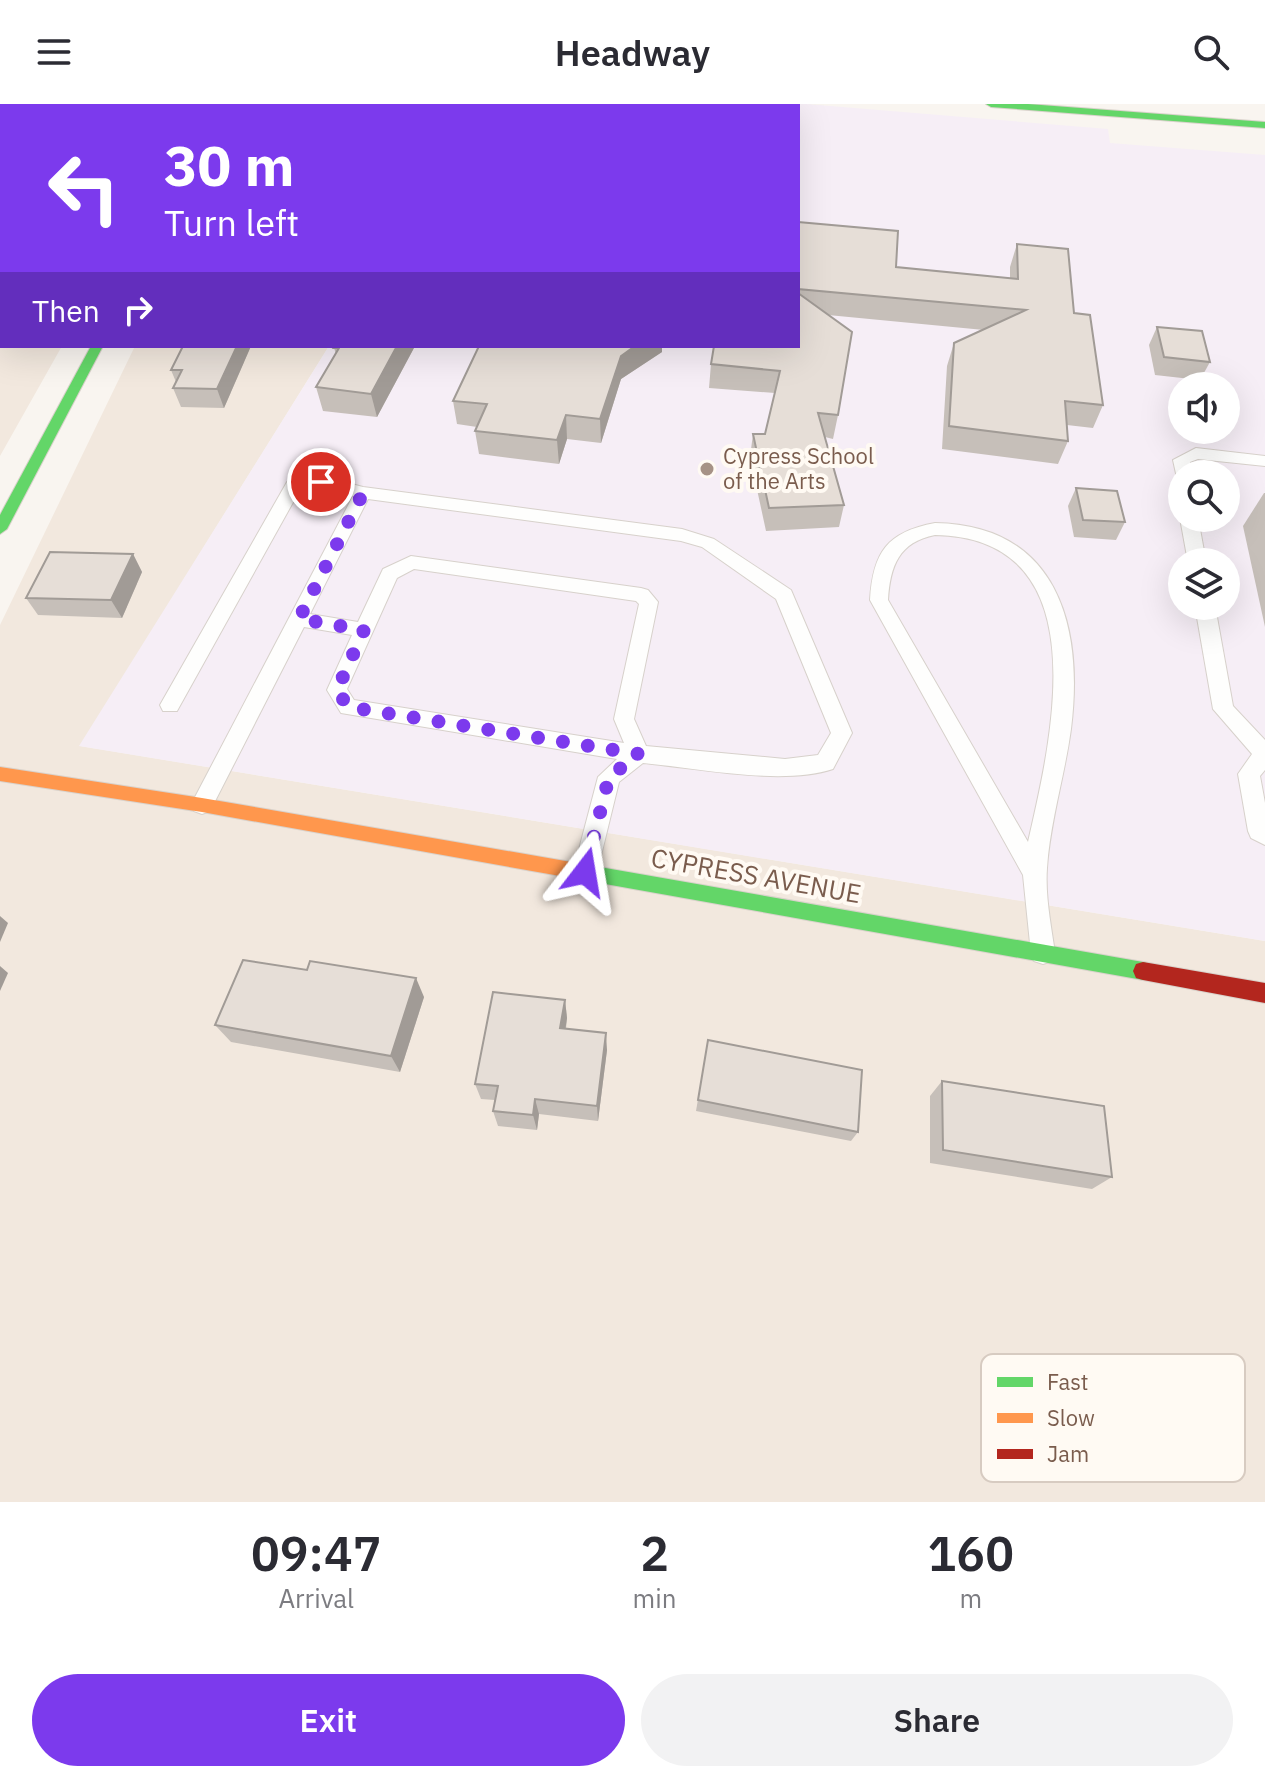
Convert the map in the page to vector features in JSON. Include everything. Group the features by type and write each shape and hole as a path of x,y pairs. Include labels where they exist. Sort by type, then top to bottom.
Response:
{"street":[{"path":"991,104 1265,125"},
{"path":"0,529 96,348"},
{"name":"CYPRESS AVENUE","path":"0,774 202,805 1265,993"}],"lane":[{"path":"1181,460 1196,453 1265,461"},
{"path":"170,705 296,482 321,482 363,493 682,535 708,543 784,595 842,733 825,763 785,768 639,754 348,707 337,690 390,574 411,562 641,595 649,602 624,719 639,754"},
{"path":"202,805 363,493"},
{"path":"1035,874 879,600 881,573 891,550 905,539 937,528 961,528 994,540 1021,556 1046,587 1060,634 1064,709 1035,874 1043,953"},
{"path":"299,619 364,630"},
{"path":"1207,620 1223,709 1265,754 1249,774 1259,831 1265,835"},
{"path":"585,872 609,777 639,754"}],"shaded area":[{"name":"Cypress School of the Arts","path":"800,104 1108,129 1110,143 1265,155 1265,941 79,746 328,348 800,348"},
{"path":"0,348 61,348 0,456"},
{"path":"134,348 328,348 80,746 1265,941 1265,1502 0,1502 0,625"}],"building":[{"path":"800,222 898,231 896,267 1018,279 1017,244 1068,249 1074,313 1090,315 1103,405 1065,401 1068,441 949,426 954,343 1026,310 800,289"},
{"path":"800,294 852,332 838,415 818,413 844,505 769,508 753,434 765,434 780,371 711,364 714,348 800,348"},
{"path":"1157,327 1202,331 1210,362 1164,357"},
{"path":"182,348 236,348 217,389 173,388 182,370 171,370"},
{"path":"339,348 396,348 371,394 316,387"},
{"path":"478,348 632,348 621,356 600,419 566,415 557,440 475,431 487,404 453,401"},
{"path":"1076,488 1117,491 1125,522 1083,520"},
{"path":"50,552 133,554 111,600 26,598"},
{"path":"243,960 307,970 310,961 416,978 391,1056 215,1025"},
{"path":"493,992 565,1000 560,1028 606,1033 597,1106 535,1099 533,1115 493,1111 498,1086 475,1084"},
{"path":"708,1040 862,1070 858,1132 698,1100"},
{"path":"942,1081 1104,1106 1112,1177 943,1150"}],"traffic: fast":[{"path":"991,104 1265,125"},
{"path":"0,529 96,348"},
{"path":"594,874 1143,971"}],"traffic: slow":[{"path":"0,774 202,805 594,874"}],"traffic: jam":[{"path":"1143,971 1265,993"}],"place":[{"name":"Cypress School of the Arts","path":"707,469"}],"route":[{"path":"321,482 363,493 299,619 364,630 337,690 348,707 639,754 609,777 585,872"}]}
